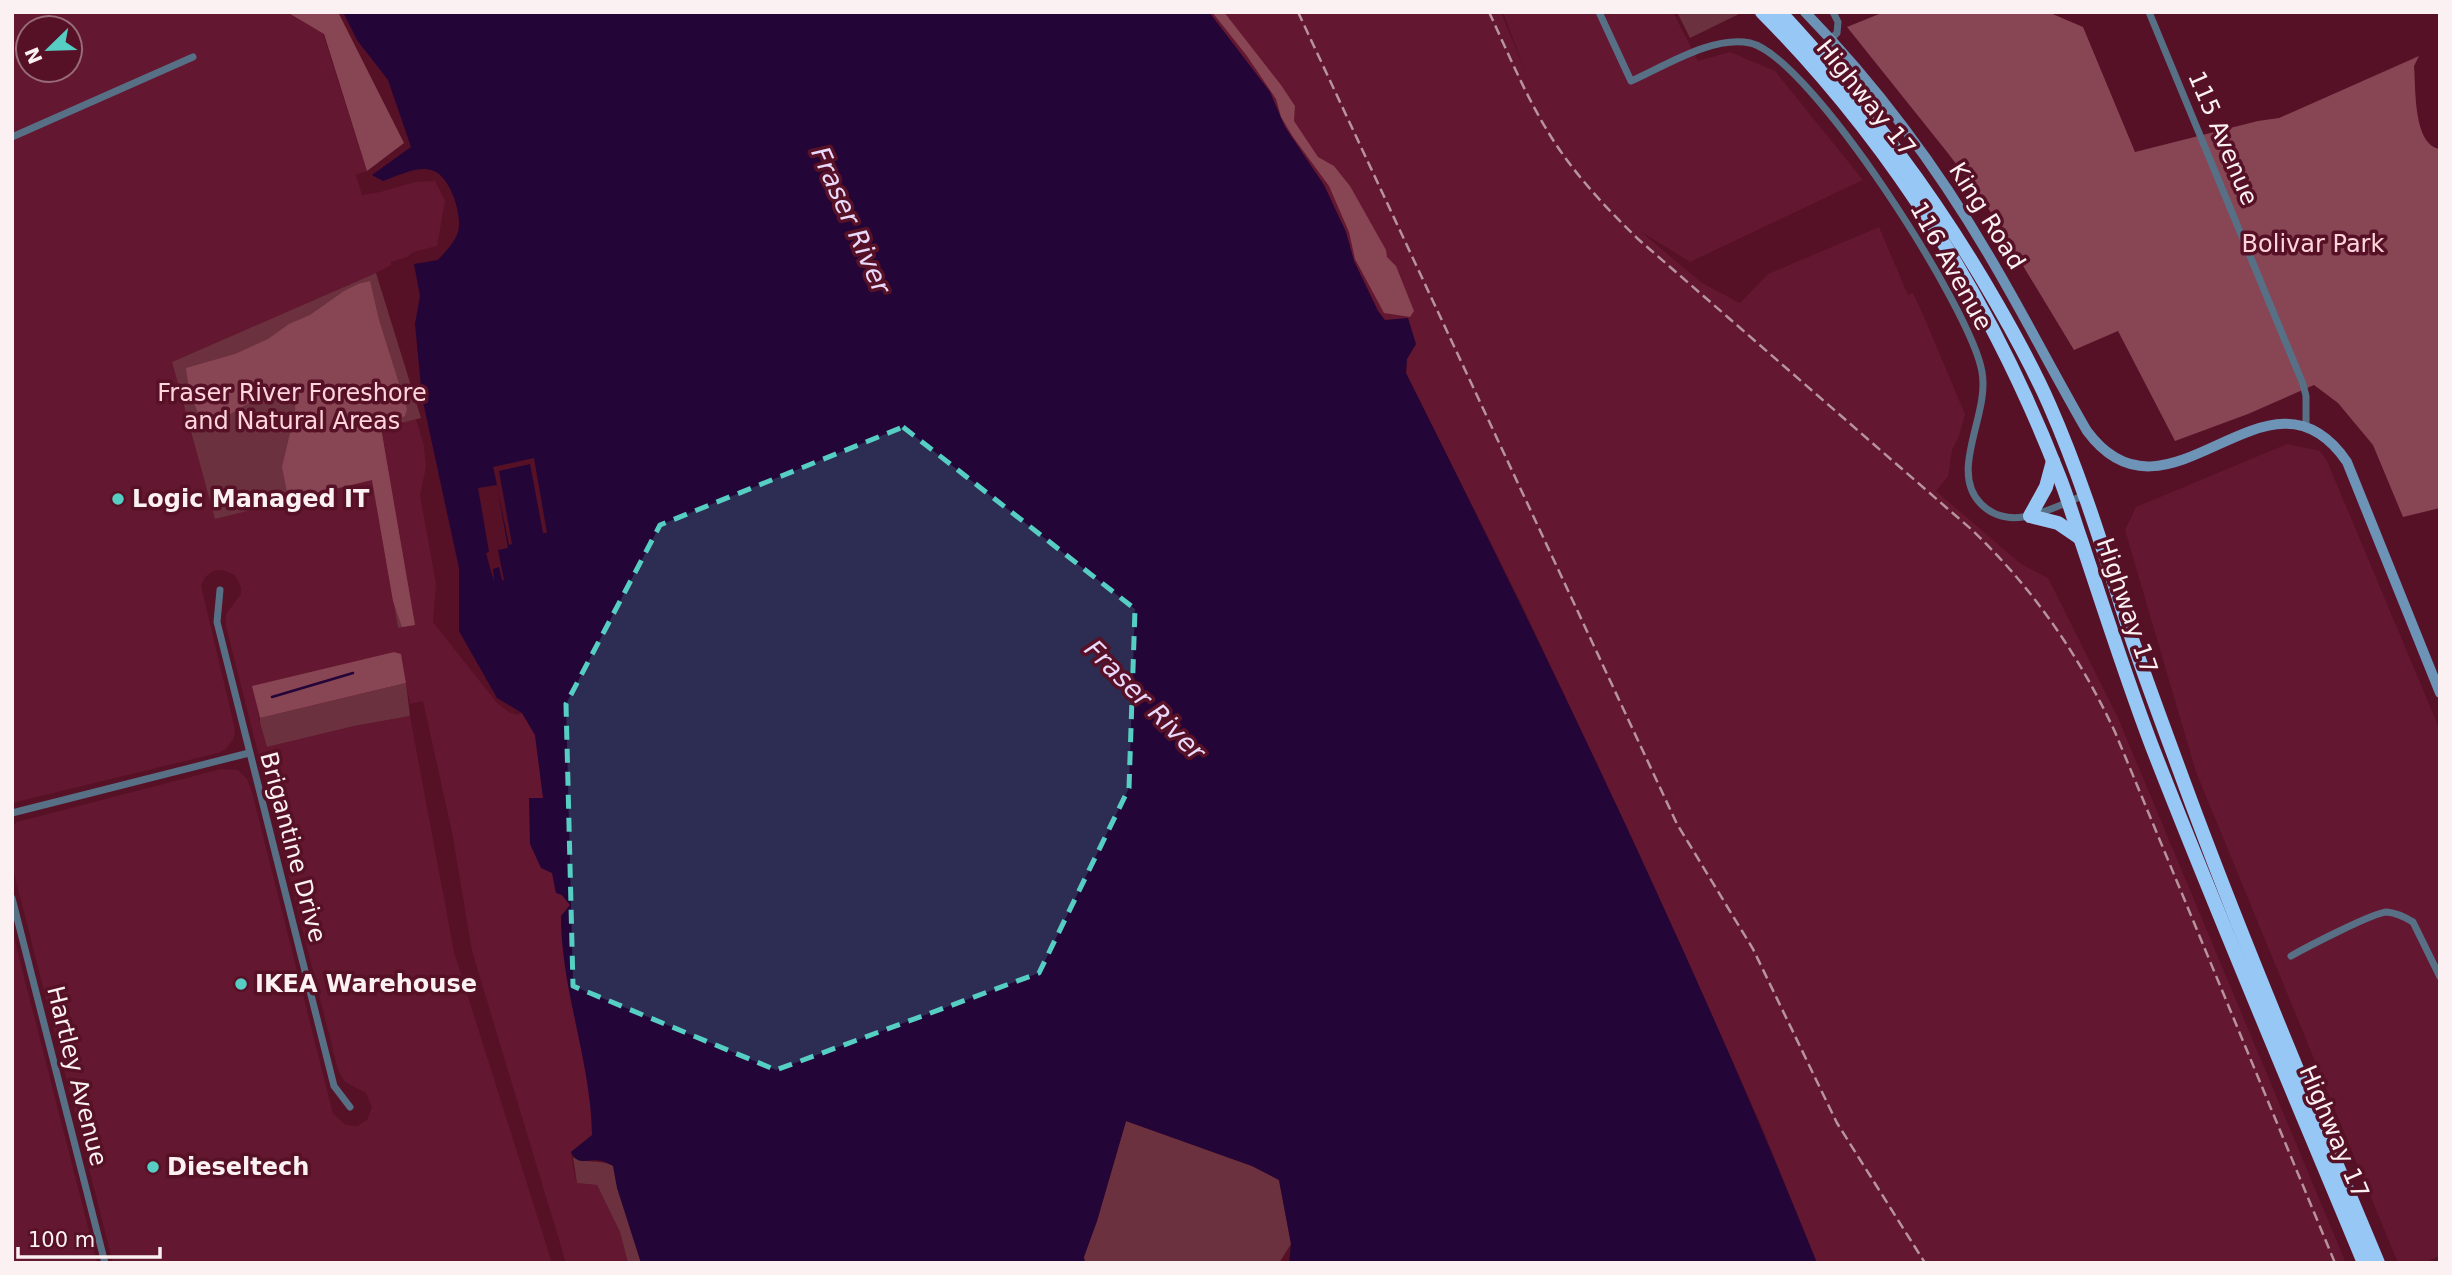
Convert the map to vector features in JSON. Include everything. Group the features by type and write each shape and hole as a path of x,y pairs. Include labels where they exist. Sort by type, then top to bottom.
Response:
{"highway":[{"name":"Highway 17","path":"1762,12 1841,99 1878,145 1925,212 1986,317 2033,413 2068,501 2135,701 2168,786 2364,1263"},
{"name":"Highway 17","path":"1780,12 1881,128 1955,234 2017,338 2049,403 2085,495 2151,695 2197,819 2378,1263"},
{"path":"2053,461 2046,487 2030,516 2058,523 2080,538"}],"street":[{"name":"116 Avenue","path":"1599,12 1631,81 1706,47 1731,40 1753,43 1771,52 1788,67 1847,135 1926,254 1971,337 1979,359 1984,384 1983,396 1969,455 1968,477 1976,498 1995,514 2015,519 2030,516"},
{"name":"King Road","path":"1805,12 1831,39 1894,116 1944,186 1991,259 2087,431 2111,457 2144,468 2163,466 2260,427 2285,423 2306,427"},
{"path":"1831,39 1837,33 1838,22 1833,12"},
{"name":"115 Avenue","path":"2149,12 2303,384 2306,396 2306,427"},
{"path":"12,137 193,57"},
{"path":"2306,427 2320,433 2336,446 2347,462 2440,693"},
{"path":"2030,516 2085,495"},
{"name":"Brigantine Drive","path":"220,590 217,622 249,753 334,1086 351,1107"},
{"path":"12,813 249,753"},
{"name":"Hartley Avenue","path":"12,898 105,1263"},
{"path":"2291,956 2385,912 2404,916 2413,922 2440,977"}],"highlighted area":[{"path":"903,427 1135,609 1129,788 1039,973 776,1070 573,986 566,704 660,525"}],"shaded area":[{"path":"12,12 316,12 367,171 356,175 362,195 415,182 435,181 445,201 437,246 413,252 391,262 391,265 376,273 172,362 215,518 372,479 398,628 415,625 381,428 416,419 424,446 426,467 420,495 436,584 433,622 497,703 509,712 517,715 522,713 535,735 544,798 529,799 552,873 570,905 592,1107 592,1135 571,1152 574,1172 577,1183 597,1185 620,1232 628,1263 566,1263 472,951 452,832 423,701 410,704 401,654 394,652 253,686 260,723 267,747 410,716 454,952 552,1263 113,1263 12,865 12,827 17,822 221,769 238,770 247,779 252,792 333,1114 346,1125 357,1126 367,1120 372,1107 366,1093 345,1082 338,1070 226,626 226,614 241,594 241,587 235,575 223,570 213,571 205,577 201,586 235,729 234,738 226,749 12,803"},
{"path":"1209,12 1501,12 1525,71 1503,12 1673,12 1698,61 1730,52 1775,71 1863,180 1690,262 1640,231 1702,283 1740,303 1768,274 1879,227 1908,295 1913,293 1965,414 1952,450 1948,477 1936,491 2021,564 2048,578 2118,718 2346,1263 1817,1263 1762,1127 1637,849 1520,601 1406,373 1407,359 1416,344 1384,320 1378,311 1354,261 1346,232 1324,185 1285,127 1270,92"},
{"path":"2287,444 2320,451 2327,461 2440,730 2440,1256 2423,1263 2398,1263 2196,772 2125,530 2136,507"},
{"path":"12,930 86,1219 97,1263 12,1263"}],"green space":[{"path":"287,12 338,12 404,143 367,171 324,34"},
{"path":"1212,12 1224,12 1295,106 1294,121 1318,157 1334,166 1350,186 1386,250 1387,257 1396,266 1414,311 1410,317 1384,313 1355,259 1349,232 1329,186 1293,137 1281,117 1276,99 1247,56"},
{"path":"1677,12 1738,12 1739,14 1690,38"},
{"name":"Bolivar Park","path":"1884,12 2048,12 2083,27 2135,152 2279,118 2419,56 2414,66 2420,127 2431,145 2440,149 2440,508 2403,517 2373,445 2338,403 2314,385 2248,414 2175,441 2118,331 2074,350 1982,198 1847,27"},
{"name":"Fraser River Foreshore and Natural Areas","path":"376,273 421,418 381,428 415,625 398,628 372,480 215,519 172,362"},
{"name":"Fraser River Foreshore and Natural Areas","path":"370,281 379,320 407,409 405,416 381,428 415,625 402,627 393,601 372,480 296,498 287,492 282,467 295,412 296,383 281,384 227,416 202,424 189,389 186,368 235,354 268,339 289,324 310,315 344,291"},
{"path":"394,652 401,654 406,683 260,718 252,686"},
{"path":"406,683 410,716 267,747 260,718"},
{"path":"605,1112 648,1263 628,1263 620,1232 597,1185 577,1183 573,1157 611,1165"},
{"path":"1126,1121 1252,1166 1279,1180 1291,1244 1279,1263 1085,1263 1083,1257 1097,1221"}],"water":[{"name":"Fraser River","path":"343,12 1209,12 1270,92 1285,127 1324,185 1346,232 1354,261 1378,311 1385,320 1408,318 1416,344 1407,359 1406,373 1515,593 1672,925 1817,1263 1289,1263 1291,1244 1279,1180 1252,1166 1126,1121 1084,1257 1085,1263 641,1263 617,1188 613,1166 597,1160 580,1161 571,1152 592,1135 590,1107 562,944 561,916 570,905 562,895 556,893 552,873 541,868 530,844 529,798 543,798 535,735 522,713 497,698 459,631 459,568 422,397 415,324 420,296 414,264 438,260 452,243 459,225 457,206 444,179 431,170 413,170 383,181 372,175 411,147 388,80 357,40"}],"pier":[{"path":"534,458 547,533 543,533 530,464 499,471 512,544 509,545 498,491 508,548 498,550 504,580 499,567 493,569 494,582 486,553 489,552 478,488 497,485 493,467"}],"waterway":[{"path":"272,697 353,673"}],"railway":[{"path":"1298,12 1677,824 1753,949 1837,1123 1925,1263"},
{"path":"1489,12 1520,80 1547,130 1575,171 1605,206 1638,239 1971,529 2015,575 2070,649 2115,732 2335,1263"}],"place":[{"name":"Logic Managed IT","path":"118,499"},
{"name":"IKEA Warehouse","path":"241,984"},
{"name":"Dieseltech","path":"153,1167"}]}
